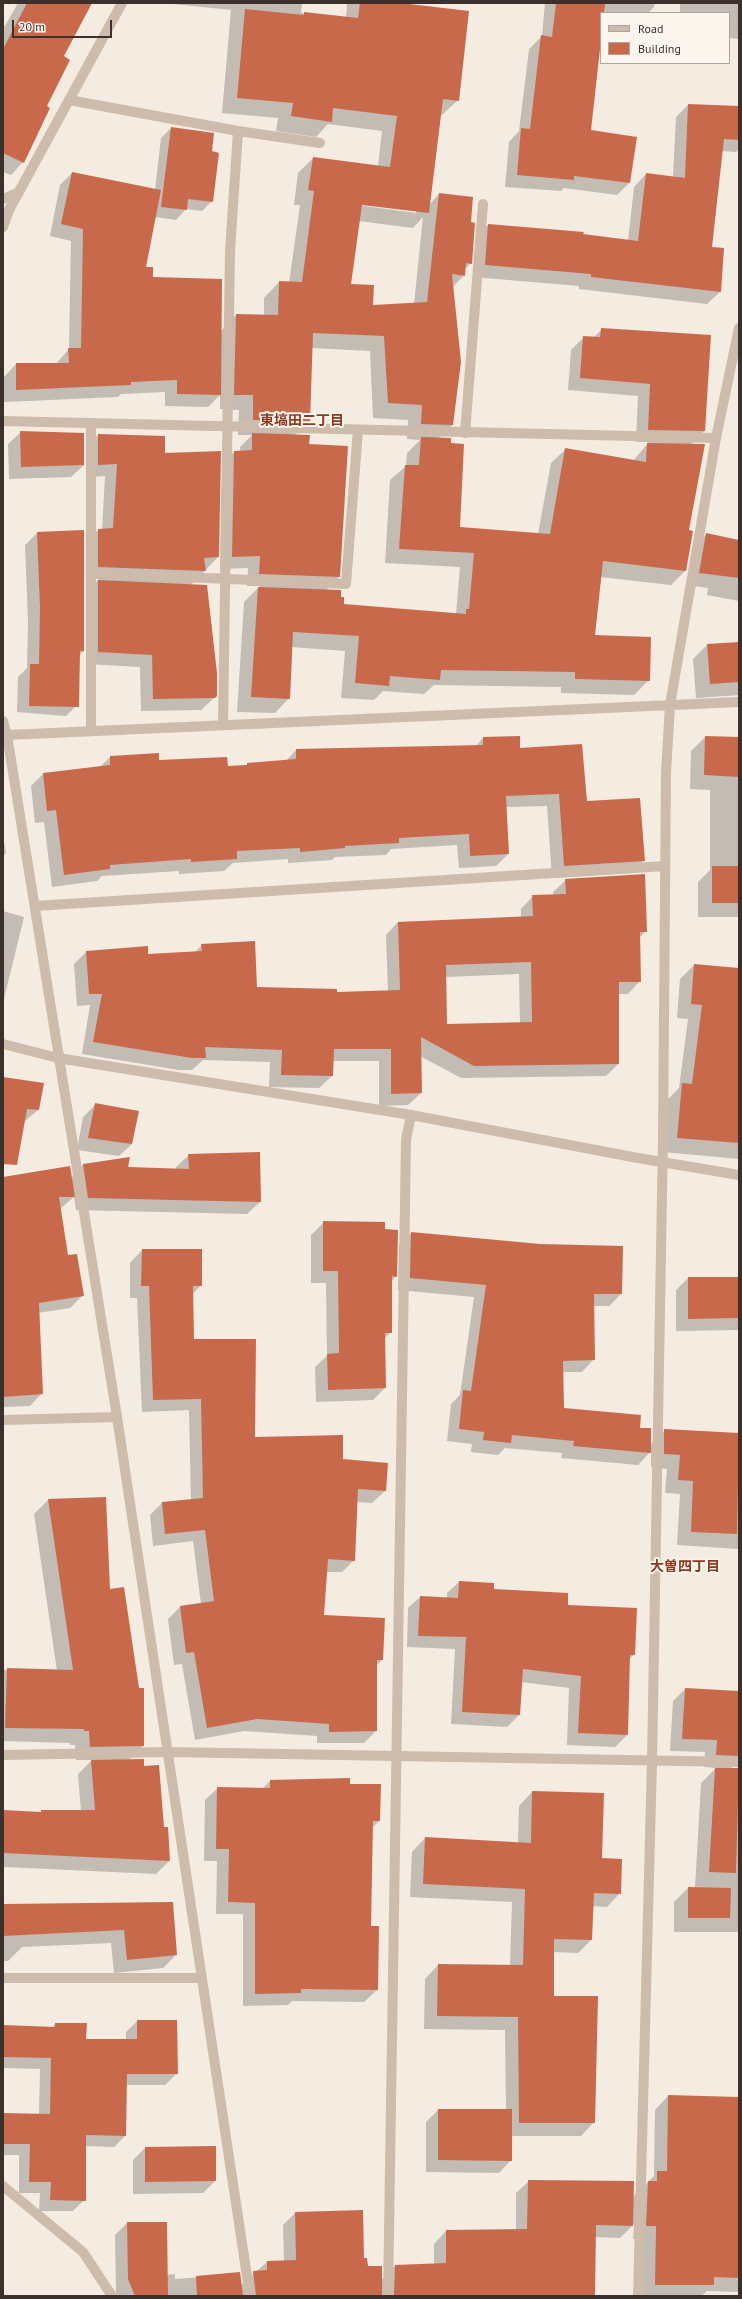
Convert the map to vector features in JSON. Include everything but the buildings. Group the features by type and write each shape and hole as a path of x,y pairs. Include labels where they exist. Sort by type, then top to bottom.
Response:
{"street":[{"path":"3,227 9,210 122,3"},
{"path":"69,100 238,131 320,143"},
{"path":"223,725 230,251 238,131"},
{"path":"3,199 19,192"},
{"path":"465,433 483,204"},
{"path":"638,2296 652,1761 662,1163 666,772 670,705 716,438 739,328"},
{"path":"3,421 716,438"},
{"path":"91,424 91,731"},
{"path":"91,573 346,584 358,430"},
{"path":"7,734 739,702"},
{"path":"3,721 7,734 117,1417 250,2296"},
{"path":"35,906 665,866"},
{"path":"3,1044 58,1058 411,1115 662,1163 739,1175"},
{"path":"388,2296 406,1140 411,1115"},
{"path":"3,1420 117,1417"},
{"path":"3,1754 168,1752 739,1762"},
{"path":"3,1978 202,1978"},
{"path":"3,2186 83,2252 112,2296"}],"district":[{"name":"東塙田二丁目","path":"302,421"},
{"name":"大曽四丁目","path":"685,1567"}]}
